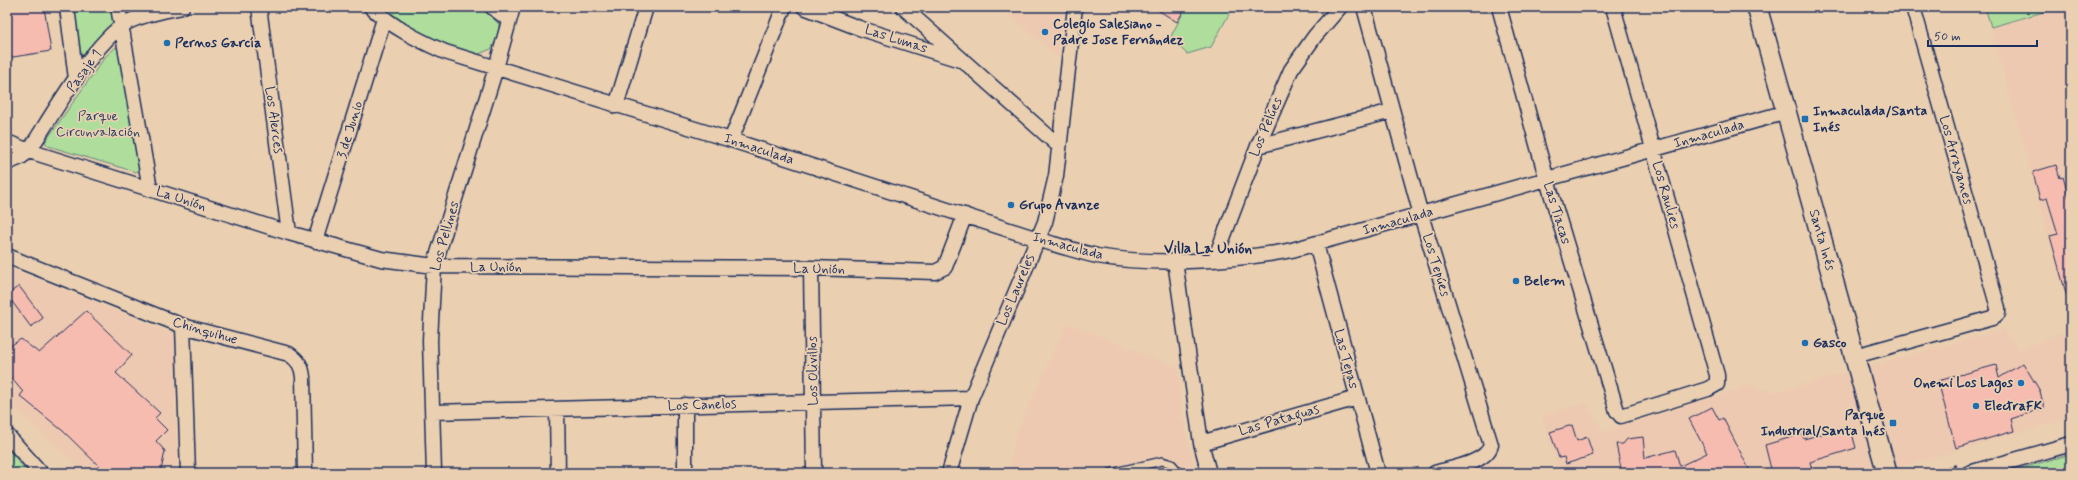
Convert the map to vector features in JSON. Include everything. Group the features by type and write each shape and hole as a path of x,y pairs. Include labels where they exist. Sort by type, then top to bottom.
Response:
{"main road":[{"name":"Santa Inés","path":"1757,7 1887,473"}],"street":[{"path":"66,7 76,79"},
{"path":"118,7 150,189"},
{"name":"Pasaje 1","path":"7,163 21,157 29,151 76,79 107,40 121,27 142,17 182,7"},
{"name":"Los Alerces","path":"259,7 289,233"},
{"name":"Inmaculada","path":"371,7 384,20 415,38 445,52 616,106 732,140 1097,256 1128,259 1175,261 1273,254 1316,244 1421,215 1787,112"},
{"path":"492,7 511,13"},
{"path":"616,106 646,7"},
{"path":"732,140 784,7"},
{"name":"Las Lumas","path":"804,7 859,28 966,62"},
{"name":"Las Lumas","path":"903,7 1059,146"},
{"name":"Los Laureles","path":"949,473 971,398 1045,222 1056,176 1075,7"},
{"name":"Los Pelúes","path":"1215,259 1258,146 1291,70 1315,36 1340,7"},
{"name":"Los Tepúes","path":"1364,7 1421,215 1491,445 1489,453 1480,458 1435,473"},
{"name":"Las Tiacas","path":"1499,7 1547,180 1617,411 1621,416"},
{"name":"Los Raulies","path":"1613,7 1717,375 1717,384 1708,389 1621,416"},
{"name":"Los Arrayanes","path":"1854,356 1992,318 1998,314 1998,308 1913,7"},
{"name":"Los Pellines","path":"434,473 430,340 434,266 496,68 511,13"},
{"name":"3 de Junio","path":"315,241 384,20"},
{"path":"1258,146 1392,111"},
{"name":"La Unión","path":"7,142 29,151 315,241 380,258 434,266 811,268 935,272 940,271 944,267 966,215"},
{"name":"Las Tepas","path":"1316,244 1378,473"},
{"name":"Chinquihue","path":"7,256 184,326 289,354 295,358 300,364 303,377 305,473"},
{"path":"1175,261 1201,443 1210,473"},
{"name":"Los Olivillos","path":"811,268 814,473"},
{"path":"184,326 188,473"},
{"name":"Los Canelos","path":"433,412 971,398"},
{"name":"Las Pataguas","path":"1201,443 1357,398"},
{"path":"685,405 685,473"},
{"path":"557,409 558,473"},
{"path":"7,435 40,473"},
{"path":"1969,473 2071,444"}],"lane":[{"path":"1110,473 1162,461 1172,464 1180,473"}],"path":[{"path":"2053,473 2071,468"}],"shaded area":[{"name":"Colegio Salesiano - Padre Jose Fernández","path":"1000,7 1064,7 1059,57"},
{"path":"2061,7 2071,7 2071,317 1991,27"},
{"path":"7,267 176,335 175,405 177,473 85,473 24,416 7,395"},
{"path":"1067,323 1178,368 1182,416 1195,473 1008,473 1016,435"},
{"path":"2003,330 2019,349 2071,330 2071,417 1880,473 1560,473 1542,415 1587,403 1602,432 1748,386 1776,392"},
{"path":"1496,462 1515,473 1459,473"}],"green space":[{"path":"73,7 113,7 115,23 86,55 82,56 80,53"},
{"path":"381,7 481,7 499,24 498,37 491,49 479,54 434,40 410,27"},
{"path":"1183,7 1233,7 1211,47 1187,54 1170,38 1181,17"},
{"path":"1985,7 2061,7 1991,27"},
{"name":"Parque Circunvalación","path":"116,47 119,50 140,169 136,172 48,146 45,142 105,57"},
{"path":"7,450 9,450 28,473 7,473"},
{"path":"2071,454 2071,473 2005,473"}],"building":[{"path":"21,7 44,7 51,51 7,58 7,9"},
{"path":"1153,7 1186,7 1177,22"},
{"path":"2056,165 2060,178 2063,177 2071,205 2071,297 2067,297 2050,236 2058,234 2047,198 2040,200 2033,172"},
{"path":"19,286 43,318 31,327 7,295"},
{"path":"86,311 132,355 116,373 160,413 155,418 167,430 156,441 165,451 162,466 158,473 106,473 63,431 20,396 23,392 7,373 7,348 21,339 39,353"},
{"name":"ElectraFK","path":"2023,363 2040,391 2044,408 2011,419 2014,431 1956,448 1938,381 1996,365 1999,378"},
{"path":"1712,407 1719,420 1723,418 1751,473 1622,473 1616,444 1623,444 1627,439 1643,437 1645,458 1675,450 1680,466 1707,453 1689,419"},
{"path":"1572,425 1577,441 1587,437 1593,455 1566,464 1564,457 1559,458 1550,432"},
{"path":"1850,426 1856,448 1810,462 1813,473 1772,473 1765,445 1802,434 1804,439"}],"place":[{"name":"Colegio Salesiano - Padre Jose Fernández","path":"1045,32"},
{"name":"Pernos García","path":"167,43"},
{"name":"Inmaculada/Santa Inés","path":"1805,119"},
{"name":"Grupo Avanze","path":"1011,205"},
{"name":"Belem","path":"1516,281"},
{"name":"Gasco","path":"1805,343"},
{"name":"Onemi Los Lagos","path":"2021,383"},
{"name":"ElectraFK","path":"1976,406"},
{"name":"Parque Industrial/Santa Inés","path":"1893,423"}],"district":[{"name":"Villa La Unión","path":"1208,249"}]}
